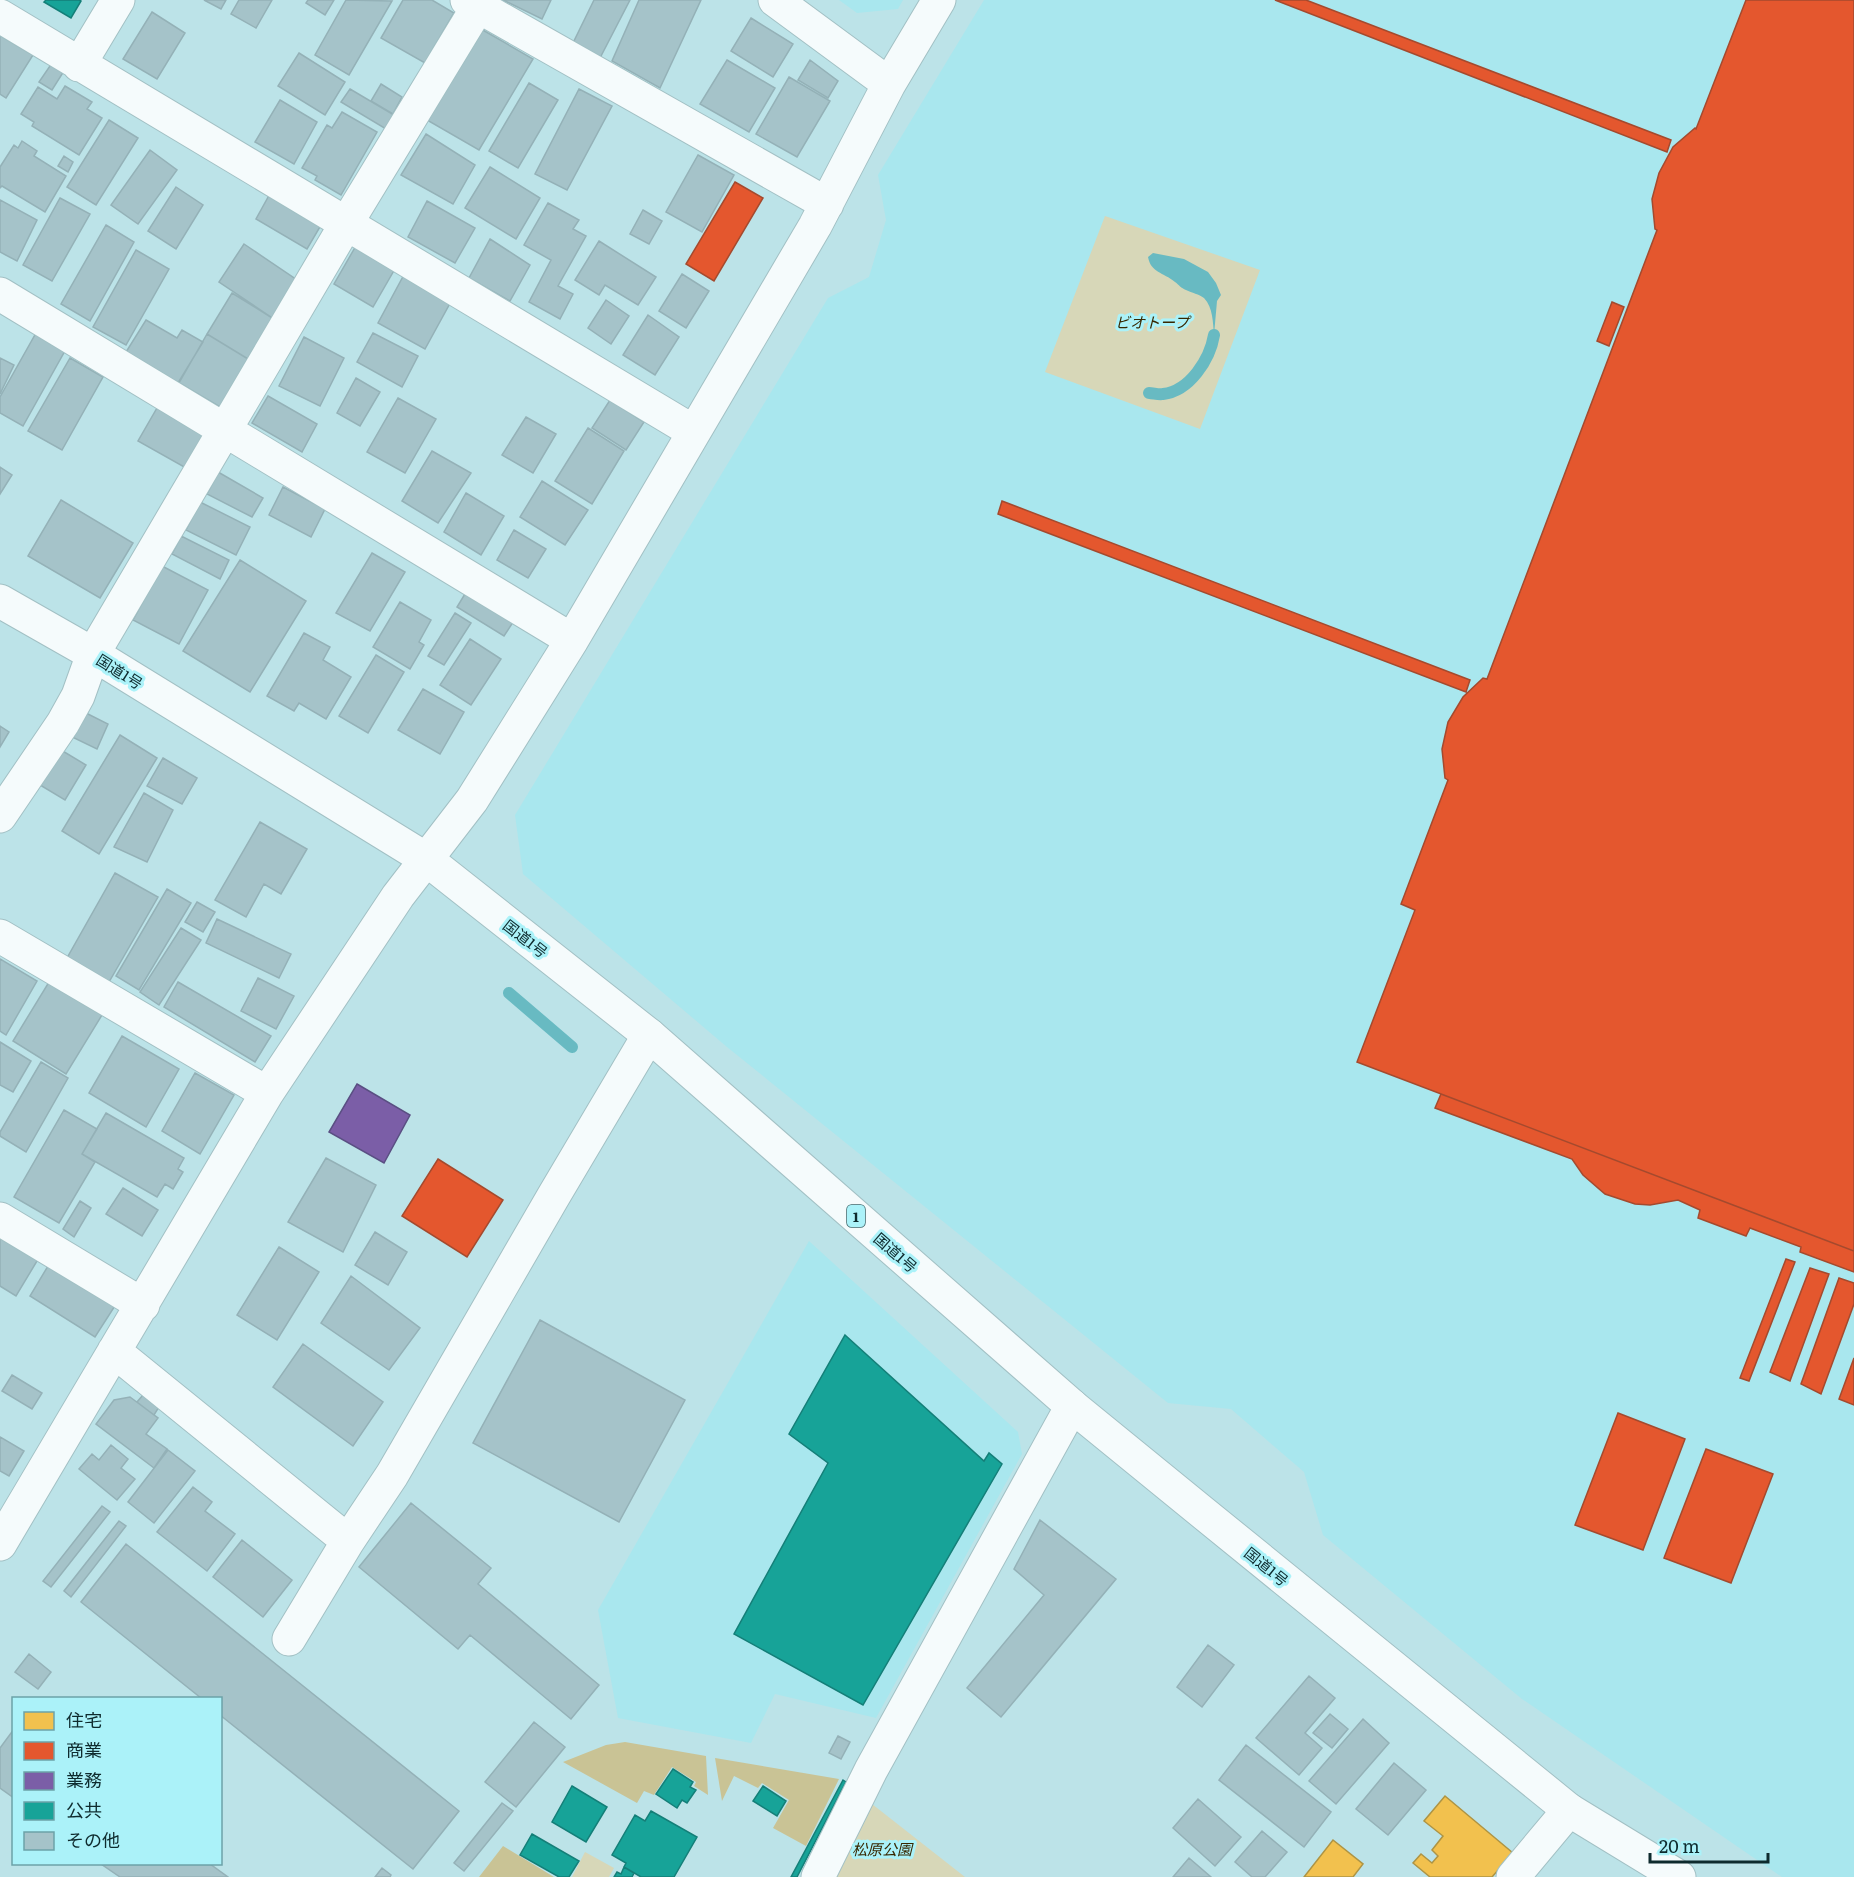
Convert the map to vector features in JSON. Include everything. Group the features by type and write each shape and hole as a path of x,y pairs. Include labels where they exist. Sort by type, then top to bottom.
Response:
{"main road":[{"path":"79,65 118,0"},
{"path":"774,0 889,84"},
{"path":"0,1544 267,1093 398,896 472,800 572,640 827,204 889,84 939,0"},
{"path":"0,816 63,723 78,696 93,654 476,2 827,204"},
{"path":"0,16 694,432"},
{"path":"0,294 572,640"},
{"name":"国道1号","path":"0,601 93,654 426,859 649,1035 1072,1406 1569,1810 1679,1877"},
{"path":"0,936 267,1093"},
{"path":"289,1640 348,1541 392,1475 649,1035"},
{"path":"0,1219 142,1305"},
{"path":"114,1351 348,1541"},
{"path":"818,1877 871,1770 1072,1406"},
{"path":"1513,1877 1569,1810"}],"shaded area":[{"path":"839,0 903,0 898,9 857,13"},
{"path":"984,0 1854,0 1854,1877 1782,1877 1522,1699 1323,1535 1304,1472 1231,1409 1168,1403 727,1047 523,874 515,815 828,298 869,277 886,220 878,175"},
{"path":"1153,253 1184,259 1208,272 1221,295 1217,301 1214,335 1212,315 1207,302 1155,269 1148,257"},
{"path":"809,1241 1018,1432 1022,1454 876,1718 775,1694 751,1743 618,1718 598,1610"},
{"path":"625,1742 706,1756 708,1795 694,1786 696,1782 672,1767 654,1795 644,1791 637,1803 563,1762 606,1745"},
{"path":"715,1758 839,1779 806,1846 773,1828 789,1800 762,1783 758,1788 734,1776 722,1801"},
{"path":"503,1846 554,1877 479,1877"}],"green space":[{"name":"ビオトープ","path":"1105,216 1260,270 1200,429 1045,372"},
{"name":"松原公園","path":"872,1804 965,1877 834,1877"},
{"path":"585,1852 614,1868 609,1877 572,1877"}],"building: 住宅":[{"path":"1445,1796 1513,1853 1492,1877 1430,1877 1413,1863 1421,1854 1432,1863 1438,1856 1432,1850 1443,1836 1424,1821"},
{"path":"1333,1840 1363,1864 1353,1877 1304,1877"}],"building: 商業":[{"path":"1275,0 1306,0 1671,140 1667,152"},
{"path":"1746,0 1854,0 1854,1251 1357,1062 1415,910 1401,904 1448,780 1445,778 1442,749 1448,722 1463,697 1483,678 1487,679 1657,230 1655,229 1652,199 1659,173 1673,147 1696,129"},
{"path":"735,182 763,198 714,281 686,264"},
{"path":"1612,302 1624,307 1609,346 1597,341"},
{"path":"1002,501 1470,680 1466,692 998,514"},
{"path":"1441,1094 1854,1251 1854,1272 1800,1252 1801,1247 1750,1228 1746,1236 1698,1218 1700,1210 1678,1200 1650,1205 1635,1204 1605,1194 1583,1175 1572,1159 1435,1108"},
{"path":"438,1159 503,1200 467,1257 402,1216"},
{"path":"1786,1259 1795,1262 1749,1381 1740,1378"},
{"path":"1810,1268 1829,1274 1790,1381 1770,1372"},
{"path":"1839,1278 1854,1283 1854,1304 1821,1394 1801,1384"},
{"path":"1854,1358 1854,1405 1839,1399"},
{"path":"1618,1413 1685,1439 1643,1550 1575,1525"},
{"path":"1706,1449 1773,1474 1731,1583 1664,1558"}],"building: 業務":[{"path":"357,1084 410,1115 384,1163 329,1132"}],"building: 公共":[{"path":"46,0 81,1 71,18 44,2"},
{"path":"845,1335 984,1461 989,1453 1002,1464 863,1705 734,1634 828,1463 789,1434"},
{"path":"673,1769 693,1782 690,1787 696,1790 687,1803 682,1800 677,1808 656,1794"},
{"path":"843,1780 846,1782 797,1877 791,1877"},
{"path":"572,1786 607,1807 586,1842 552,1822"},
{"path":"763,1786 786,1801 777,1816 753,1801"},
{"path":"651,1811 697,1837 674,1877 641,1877 624,1867 626,1863 612,1855 635,1815 645,1821"},
{"path":"532,1834 579,1861 569,1877 559,1877 520,1855"},
{"path":"624,1867 634,1873 632,1877 614,1877 617,1872 621,1874"}],"building: その他":[{"path":"204,0 226,0 221,9"},
{"path":"239,0 272,0 256,28 231,14"},
{"path":"308,0 334,0 325,15 306,3"},
{"path":"346,0 392,1 349,75 315,55"},
{"path":"403,0 432,0 454,13 425,63 381,38"},
{"path":"503,0 551,0 542,19"},
{"path":"594,0 630,0 600,58 573,43"},
{"path":"639,0 701,0 660,88 612,61"},
{"path":"152,12 185,33 157,79 123,59"},
{"path":"751,18 793,44 773,77 731,51"},
{"path":"481,29 533,59 479,150 427,120"},
{"path":"0,35 33,55 6,98 0,94"},
{"path":"299,53 345,82 325,115 278,86"},
{"path":"727,60 775,88 749,132 700,104"},
{"path":"810,60 838,81 828,98 798,80"},
{"path":"52,63 64,71 52,90 39,82"},
{"path":"789,77 830,101 797,157 756,134"},
{"path":"529,83 558,100 518,168 489,151"},
{"path":"381,84 402,97 393,114 371,101"},
{"path":"65,86 92,102 87,109 102,118 79,155 32,126 34,122 21,114 38,87 57,99"},
{"path":"350,89 394,115 386,129 341,102"},
{"path":"579,89 612,106 567,190 535,174"},
{"path":"280,100 317,122 294,164 255,142"},
{"path":"342,112 377,132 341,195 315,180 317,176 302,168 327,125 332,128"},
{"path":"109,120 138,138 96,205 67,187"},
{"path":"426,134 475,165 453,204 401,175"},
{"path":"22,141 37,151 34,156 66,176 45,212 2,186 0,188 0,167 14,145 18,148"},
{"path":"150,150 177,170 138,224 111,205"},
{"path":"698,155 734,175 702,232 666,212"},
{"path":"64,156 73,162 68,172 58,166"},
{"path":"490,167 540,198 516,239 465,208"},
{"path":"176,187 203,205 176,249 148,231"},
{"path":"272,190 324,220 307,249 256,219"},
{"path":"60,198 90,214 52,281 23,265"},
{"path":"0,200 37,220 17,261 0,252"},
{"path":"427,201 475,228 455,263 408,237"},
{"path":"548,203 579,220 573,229 586,236 558,286 573,294 560,319 529,302 551,260 524,245"},
{"path":"643,210 662,221 649,244 630,234"},
{"path":"106,225 134,242 90,321 61,304"},
{"path":"490,239 530,265 510,301 469,278"},
{"path":"599,241 656,277 638,305 605,285 599,295 575,280"},
{"path":"244,244 303,284 277,321 219,282"},
{"path":"357,244 396,267 373,307 334,284"},
{"path":"136,250 169,269 126,345 93,327"},
{"path":"406,271 454,296 425,349 378,323"},
{"path":"682,274 709,291 686,328 659,311"},
{"path":"232,293 277,321 253,362 207,334"},
{"path":"606,300 629,316 611,344 588,328"},
{"path":"648,315 679,337 655,375 623,355"},
{"path":"146,320 177,338 182,330 203,342 178,383 126,352"},
{"path":"36,333 66,349 23,426 0,413 0,397"},
{"path":"373,333 418,356 402,387 357,362"},
{"path":"207,334 253,362 225,410 179,383"},
{"path":"304,337 344,358 320,406 279,386"},
{"path":"0,358 14,365 0,394"},
{"path":"70,358 103,377 62,450 28,431"},
{"path":"356,378 380,392 360,426 337,413"},
{"path":"268,396 317,424 302,452 252,423"},
{"path":"398,398 436,419 405,473 367,452"},
{"path":"610,400 644,422 626,450 592,428"},
{"path":"157,408 205,436 186,468 138,441"},
{"path":"526,417 556,434 533,473 502,455"},
{"path":"588,428 624,451 592,504 555,481"},
{"path":"432,451 471,473 438,523 402,501"},
{"path":"0,467 12,475 0,494"},
{"path":"218,472 263,498 252,517 207,494"},
{"path":"542,481 588,510 565,545 520,517"},
{"path":"283,487 325,509 311,537 269,515"},
{"path":"466,493 504,516 481,555 444,532"},
{"path":"61,500 133,543 100,598 28,556"},
{"path":"200,502 250,527 236,555 186,530"},
{"path":"514,530 546,549 528,578 497,560"},
{"path":"181,536 229,560 220,579 172,554"},
{"path":"372,553 405,572 370,631 336,613"},
{"path":"240,560 306,601 250,692 183,651"},
{"path":"162,566 208,590 179,644 133,620"},
{"path":"471,584 519,613 504,636 457,607"},
{"path":"400,602 431,620 419,642 424,645 410,669 373,647"},
{"path":"455,613 471,623 444,665 428,656"},
{"path":"304,633 330,647 323,660 351,677 326,719 299,703 294,711 267,696"},
{"path":"470,639 501,659 471,705 440,685"},
{"path":"376,655 404,672 368,733 339,716"},
{"path":"423,689 464,712 440,754 398,730"},
{"path":"82,711 108,724 97,749 70,736"},
{"path":"0,726 9,732 0,747"},
{"path":"120,735 157,758 99,854 62,831"},
{"path":"56,747 86,765 65,800 35,782"},
{"path":"163,758 197,778 182,804 147,786"},
{"path":"144,793 173,810 147,862 114,847"},
{"path":"260,822 307,849 281,894 264,884 246,917 215,900"},
{"path":"115,873 158,897 109,982 67,958"},
{"path":"167,889 191,903 139,990 116,976"},
{"path":"197,902 215,912 203,932 185,922"},
{"path":"217,919 291,954 279,978 206,943"},
{"path":"181,928 201,940 159,1005 140,992"},
{"path":"0,959 37,981 6,1035 0,1031"},
{"path":"258,978 294,996 276,1029 241,1011"},
{"path":"49,982 102,1015 66,1074 13,1041"},
{"path":"178,982 271,1036 255,1062 164,1007"},
{"path":"122,1036 179,1069 146,1127 89,1093"},
{"path":"0,1042 31,1061 13,1092 0,1085"},
{"path":"41,1062 68,1078 26,1152 0,1136 0,1132"},
{"path":"195,1073 234,1095 200,1154 162,1131"},
{"path":"64,1110 97,1129 82,1154 95,1162 59,1223 14,1197"},
{"path":"106,1113 184,1158 178,1169 183,1172 173,1189 165,1184 157,1197 82,1154"},
{"path":"326,1158 376,1185 343,1252 288,1222"},
{"path":"123,1188 158,1210 142,1236 106,1214"},
{"path":"80,1201 91,1208 74,1237 63,1229"},
{"path":"375,1232 407,1252 388,1285 355,1265"},
{"path":"4,1234 40,1256 16,1296 0,1286 0,1239"},
{"path":"279,1247 319,1272 277,1340 237,1315"},
{"path":"54,1256 120,1298 95,1337 30,1296"},
{"path":"351,1276 420,1328 389,1370 321,1323"},
{"path":"540,1320 685,1400 619,1522 473,1443"},
{"path":"303,1344 383,1402 353,1446 273,1387"},
{"path":"12,1375 42,1393 32,1409 2,1391"},
{"path":"143,1395 159,1407 154,1415 137,1402"},
{"path":"130,1397 158,1418 146,1434 167,1449 154,1468 96,1424 114,1400"},
{"path":"0,1437 24,1451 9,1476 0,1471"},
{"path":"111,1445 128,1459 121,1468 135,1479 117,1500 79,1469 92,1454 99,1460"},
{"path":"168,1450 195,1471 154,1523 128,1502"},
{"path":"193,1487 212,1502 205,1511 235,1534 207,1571 157,1532"},
{"path":"411,1503 491,1568 478,1584 599,1685 571,1719 470,1635 458,1649 359,1567"},
{"path":"102,1506 110,1512 51,1587 43,1581"},
{"path":"1040,1520 1116,1579 1001,1717 967,1688 1044,1595 1014,1569"},
{"path":"119,1521 126,1526 71,1597 64,1591"},
{"path":"242,1540 292,1580 263,1617 213,1577"},
{"path":"126,1544 459,1811 413,1869 222,1717 222,1697 200,1697 81,1602"},
{"path":"1208,1645 1234,1665 1202,1707 1177,1687"},
{"path":"29,1654 51,1672 38,1689 15,1672"},
{"path":"1309,1676 1335,1698 1305,1733 1322,1748 1299,1775 1256,1738"},
{"path":"1330,1714 1348,1729 1332,1748 1313,1733"},
{"path":"1363,1719 1389,1743 1336,1804 1309,1781"},
{"path":"534,1722 565,1747 516,1807 485,1782"},
{"path":"12,1732 12,1797 0,1788 0,1748"},
{"path":"838,1736 850,1742 841,1759 829,1753"},
{"path":"1246,1745 1331,1812 1304,1847 1219,1780"},
{"path":"1394,1763 1426,1790 1388,1835 1356,1809"},
{"path":"1198,1799 1241,1837 1215,1866 1173,1828"},
{"path":"502,1803 513,1811 464,1871 454,1863"},
{"path":"1262,1831 1287,1852 1265,1877 1252,1877 1235,1862"},
{"path":"1189,1858 1211,1877 1173,1877"},
{"path":"102,1865 211,1865 228,1877 120,1877"},
{"path":"382,1868 391,1875 390,1877 375,1877"}],"waterway":[{"path":"1149,393 1173,392 1190,380 1208,354 1214,335"},
{"path":"509,993 572,1047"}]}
